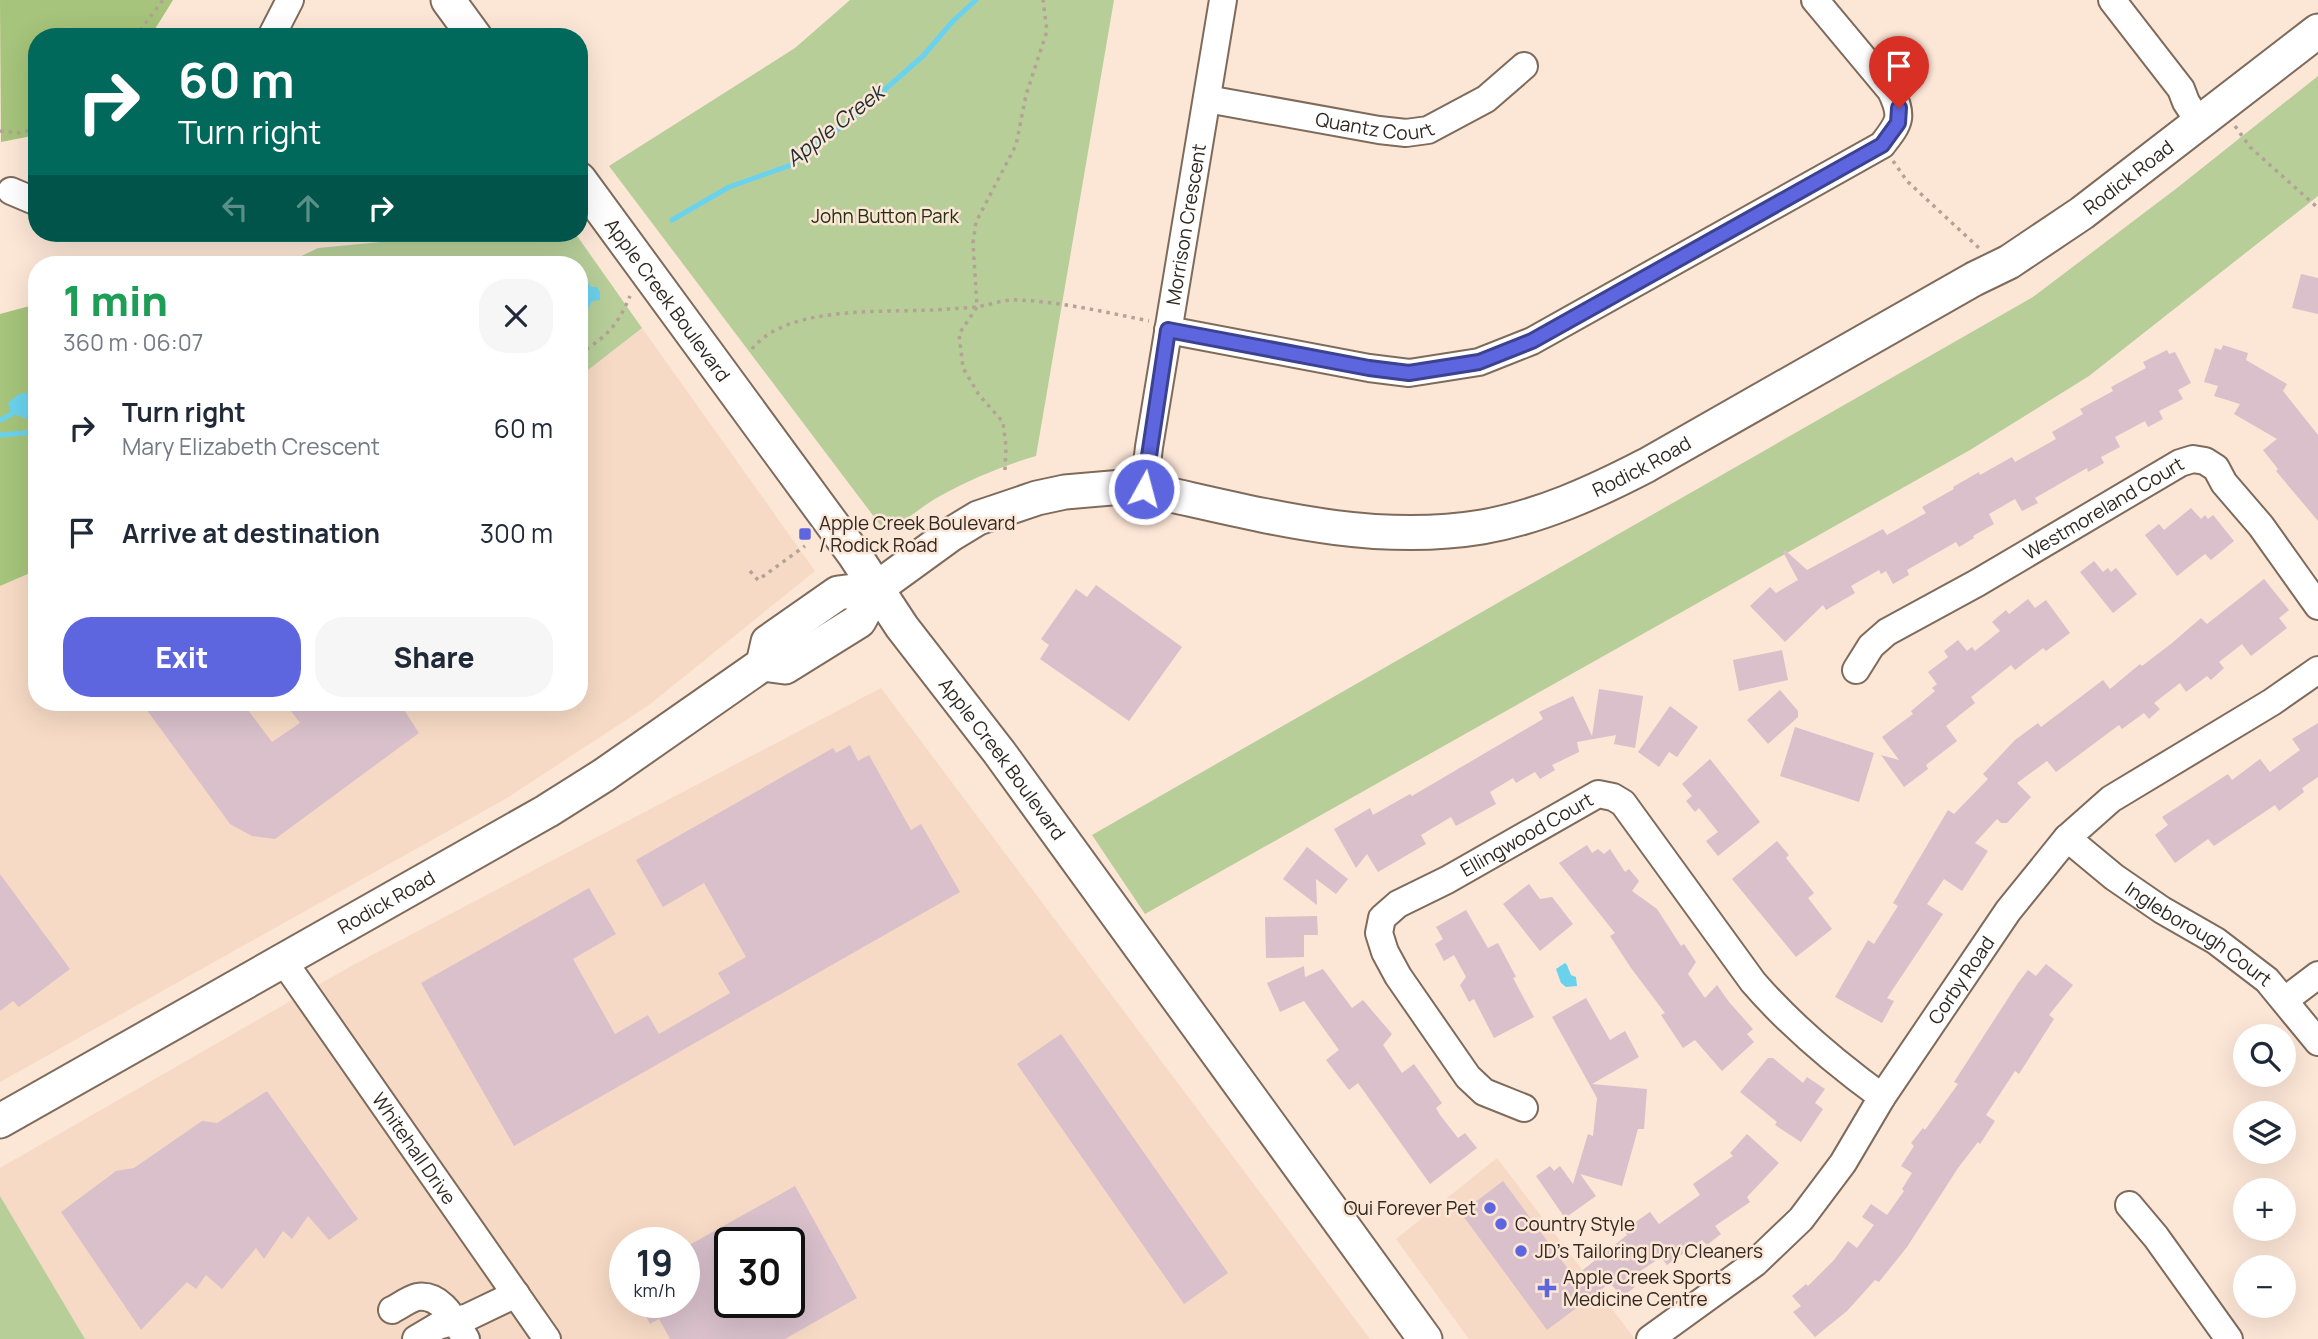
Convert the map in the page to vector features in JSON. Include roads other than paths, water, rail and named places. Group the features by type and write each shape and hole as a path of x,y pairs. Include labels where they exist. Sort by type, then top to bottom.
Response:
{"main road":[{"path":"448,0 468,28"},
{"name":"Rodick Road","path":"0,1121 555,806 763,664 768,642 838,593 877,588 978,518 1037,498 1065,492 1123,487 1144,489 1295,521 1390,533 1483,527 1517,519 1600,489 1999,267 2082,213 2318,31"},
{"name":"Apple Creek Boulevard","path":"588,191 877,588 902,627 999,752 1425,1339"}],"street":[{"path":"276,28 290,0"},
{"name":"Morrison Crescent","path":"1144,489 1159,325 1207,99 1223,0"},
{"path":"1159,325 1369,368 1409,373 1479,362 1532,341 1882,145 1898,123 1899,108 1891,91 1815,0"},
{"path":"2112,0 2181,89 2199,122"},
{"name":"Quantz Court","path":"1207,99 1379,130 1428,130 1486,99 1524,66"},
{"path":"11,191 28,198"},
{"name":"Westmoreland Court","path":"1856,670 1871,646 1887,632 1978,583 2180,463 2193,459 2205,461 2216,468 2224,483 2260,526 2318,606"},
{"name":"Corby Road","path":"1656,1337 1755,1263 1801,1219 1843,1163 1882,1097 2008,911 2067,838 2110,799 2272,702 2318,670"},
{"name":"Ellingwood Court","path":"1524,1108 1484,1092 1468,1077 1398,976 1384,952 1378,933 1382,918 1398,904 1447,880 1598,794 1613,797 1623,803 1768,1000 1809,1040 1882,1097"},
{"name":"Ingleborough Court","path":"2067,838 2114,877 2162,910 2216,941 2267,980 2318,1042"},
{"name":"Whitehall Drive","path":"282,959 547,1339"},
{"path":"2285,1000 2318,975"},
{"path":"2129,1205 2157,1237 2229,1339"},
{"path":"461,1330 483,1311 516,1294"},
{"path":"392,1310 414,1298 435,1300 444,1307 461,1330"},
{"path":"416,1339 438,1326 461,1330"}],"water":[{"path":"588,282 591,287 597,287 600,300 588,302"},
{"path":"28,392 28,419 11,413 8,403 19,394"},
{"path":"1565,963 1571,975 1576,977 1577,986 1566,987 1561,983 1556,969"}],"waterway":[{"name":"Apple Creek","path":"672,220 729,187 791,165 849,121 923,56 953,21 976,0"},
{"path":"0,420 12,414"},
{"name":"Apple Creek","path":"0,435 28,433"}],"place":[{"name":"Apple Creek Boulevard / Rodick Road","path":"805,534"},
{"name":"Oui Forever Pet","path":"1490,1208"},
{"name":"Country Style","path":"1501,1224"},
{"name":"JD's Tailoring Dry Cleaners","path":"1521,1251"},
{"name":"Apple Creek Sports Medicine Centre","path":"1547,1288"}],"park label":[{"name":"John Button Park","path":"885,216"}]}
